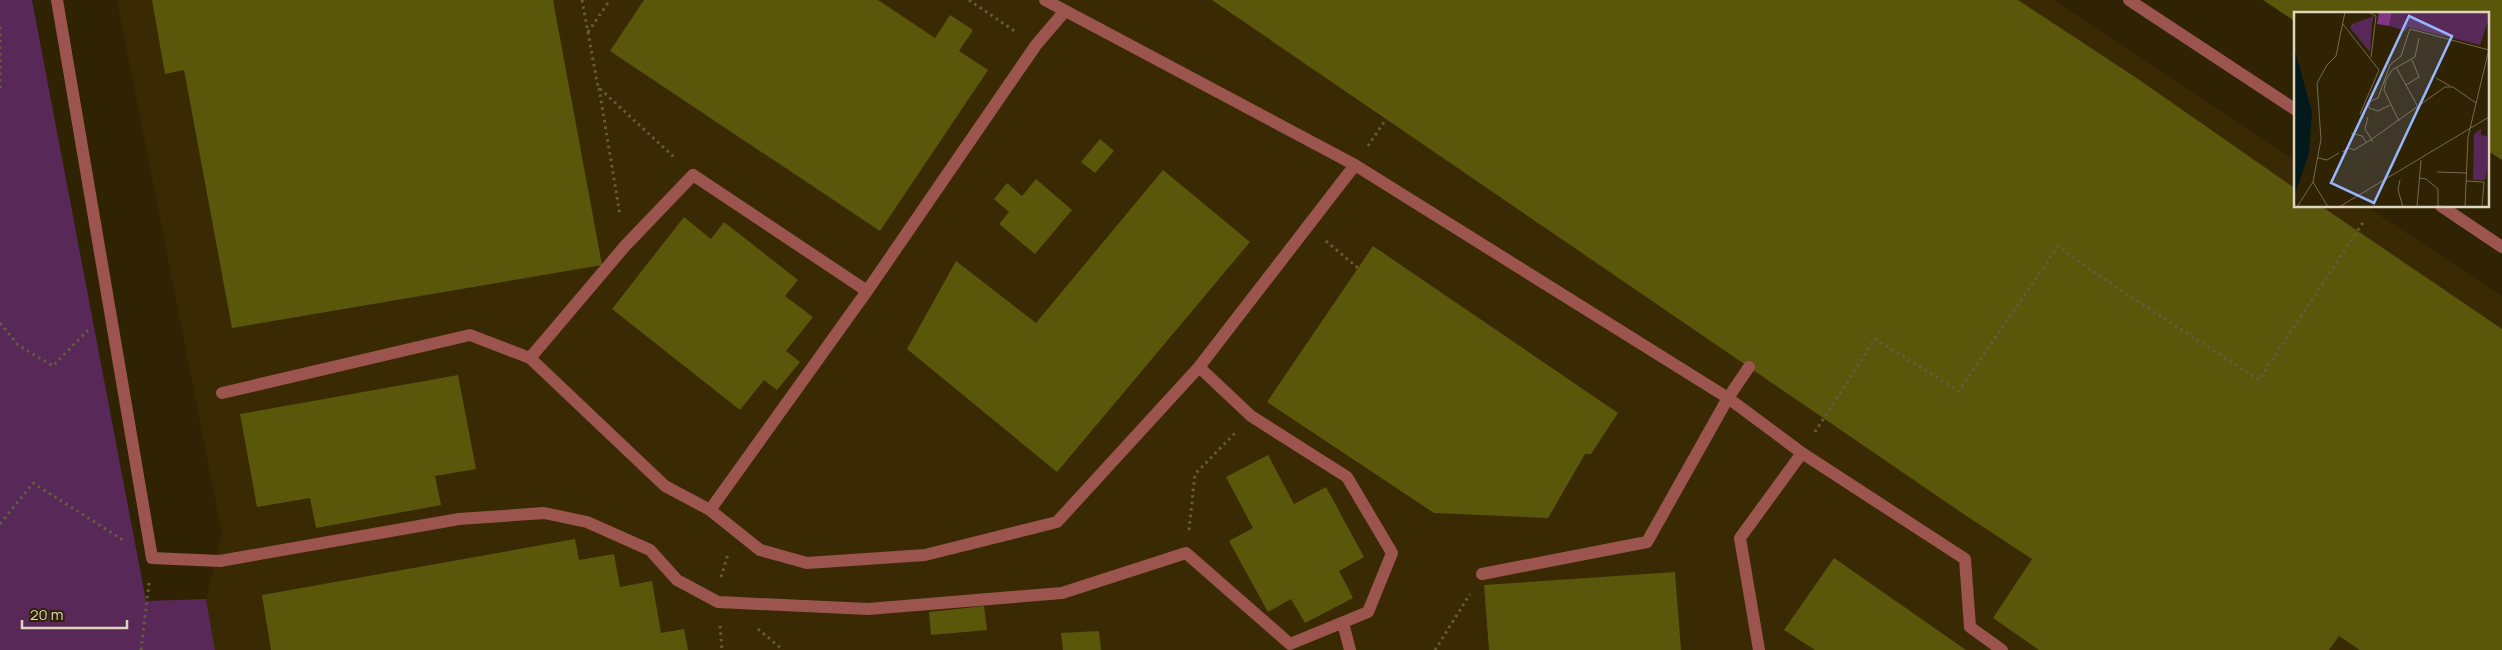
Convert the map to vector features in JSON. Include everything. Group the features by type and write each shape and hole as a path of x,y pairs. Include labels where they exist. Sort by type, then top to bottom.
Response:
{"street":[{"path":"57,0 152,558 220,561 459,518 544,513 587,522 650,550 677,580 718,602 868,609 1062,594 1186,553 1290,644 1368,612 1392,553 1348,477 1251,416 1199,367"},
{"path":"1046,0 1355,165 1728,398 1802,454 1964,559 1970,627 2002,650"},
{"path":"2129,0 2294,109"},
{"path":"710,510 867,291 1036,45 1064,11"},
{"path":"222,393 470,335 530,358 665,486 710,510 760,550 807,563 925,555 1057,522 1199,367 1355,165"},
{"path":"530,358 625,246 693,175 867,291"},
{"path":"2444,208 2502,247"},
{"path":"1482,574 1647,542 1728,398 1749,367"},
{"path":"1759,650 1740,538 1802,454"},
{"path":"1343,623 1350,650"}],"path":[{"path":"582,0 625,246"},
{"path":"588,33 610,0"},
{"path":"969,0 1036,45"},
{"path":"0,27 0,89"},
{"path":"598,87 693,175"},
{"path":"1355,165 1386,119"},
{"path":"1802,454 1875,339 1959,391 2058,246 2114,286 2259,380 2364,221"},
{"path":"1308,227 1358,268"},
{"path":"0,322 18,346 53,366 109,306"},
{"path":"1186,553 1195,474 1251,416"},
{"path":"0,524 33,483 152,558 141,650"},
{"path":"718,602 722,575 735,530"},
{"path":"1435,650 1482,574"}],"shaded area":[{"path":"0,0 32,0 146,601 206,599 215,650 0,650"},
{"path":"117,0 2054,0 2294,160 2294,208 2368,208 2502,296 2502,650 215,650 206,599 222,533"}],"building":[{"path":"152,0 553,0 602,265 232,328 184,70 165,74"},
{"path":"644,0 878,0 935,38 950,15 973,30 959,51 988,70 880,231 610,51"},
{"path":"1212,0 2018,0 2138,79 2294,188 2294,208 2324,208 2502,329 2502,650 2360,650 2339,636 2329,650 2039,650 1993,618 2032,559"},
{"path":"2263,0 2502,0 2502,160 2490,152 2490,12 2294,12 2294,21"},
{"path":"1100,139 1114,151 1095,173 1081,162"},
{"path":"1163,170 1250,242 1057,472 907,349 956,261 1036,323"},
{"path":"1036,179 1072,210 1035,254 999,224 1009,212 994,199 1007,183 1022,196"},
{"path":"684,217 711,239 724,222 798,280 785,296 813,317 786,351 800,362 777,390 764,380 740,410 612,309"},
{"path":"1373,246 1618,413 1591,454 1585,454 1548,518 1434,513 1267,402"},
{"path":"458,375 476,469 435,476 441,505 316,528 310,498 257,507 240,414"},
{"path":"1268,455 1294,504 1326,487 1364,557 1339,571 1353,598 1305,623 1291,599 1268,612 1229,541 1253,528 1226,477"},
{"path":"575,539 579,560 614,554 620,587 652,581 661,633 684,629 688,650 271,650 262,595"},
{"path":"1834,558 1966,650 1815,650 1784,630"},
{"path":"1675,572 1681,650 1489,650 1484,585"},
{"path":"984,606 987,630 931,635 929,612"},
{"path":"1099,631 1101,650 1063,650 1061,633"}]}
